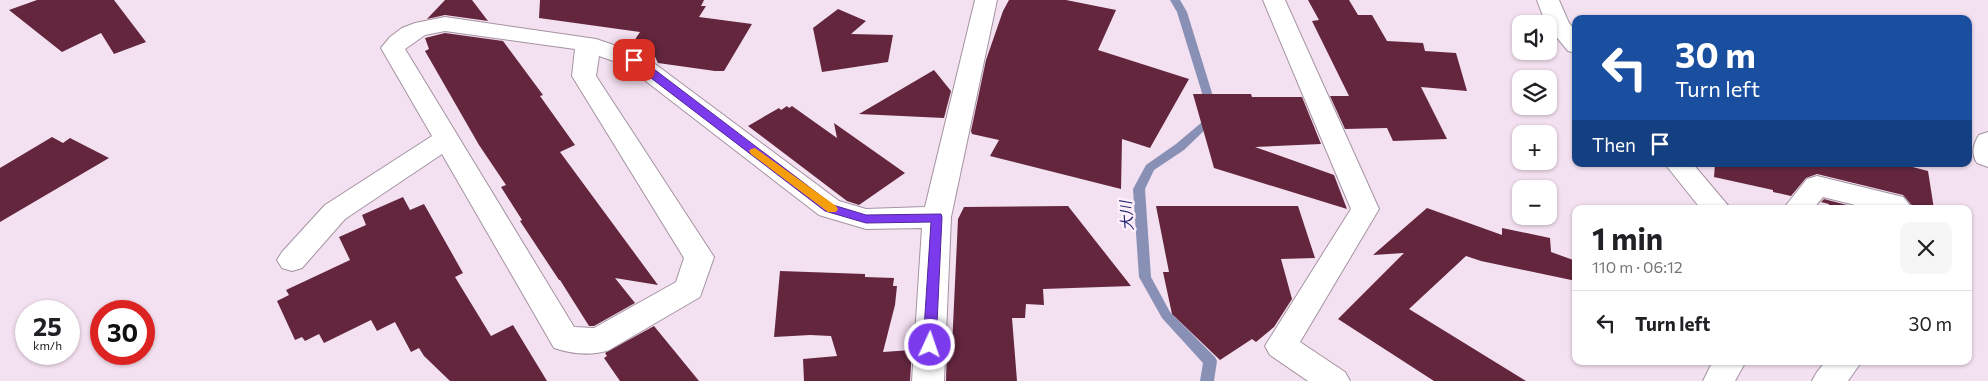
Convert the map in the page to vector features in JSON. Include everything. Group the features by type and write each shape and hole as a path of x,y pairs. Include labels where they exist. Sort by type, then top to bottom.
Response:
{"street":[{"path":"928,381 937,217 986,0"},
{"path":"1274,0 1365,209 1281,346 1334,381"},
{"path":"1548,0 1558,25 1572,41"},
{"path":"588,44 584,76 699,257 689,288 598,342 565,339 393,48 400,39 428,26 445,24 588,44 634,60 829,208 866,219 937,217"},
{"path":"292,260 335,212 446,139"},
{"path":"1988,142 1986,157 1988,158"},
{"path":"1681,167 1714,205"},
{"path":"1800,205 1816,186 1894,205"},
{"path":"1719,381 1728,365"},
{"path":"1828,381 1842,365"}],"building":[{"path":"37,0 114,0 146,42 114,54 101,33 62,52 9,10"},
{"path":"445,0 472,0 488,21 445,15 427,19"},
{"path":"540,0 704,0 701,6 706,6 699,17 752,24 724,71 715,71 658,63 650,46 632,44 640,32 539,18"},
{"path":"1009,0 1066,0 1116,10 1098,50 1189,79 1150,148 1122,139 1121,189 990,156 999,140 972,134 971,131 986,60 1003,11"},
{"path":"1308,0 1349,0 1358,15 1372,15 1387,41 1423,43 1425,51 1456,53 1467,91 1421,87 1447,139 1393,141 1387,128 1345,129 1330,96 1349,96 1312,21 1319,20"},
{"path":"838,9 866,21 851,34 893,35 888,62 822,72 813,28"},
{"path":"445,33 503,41 543,95 540,96 575,145 560,152 658,285 615,278 635,303 594,326 589,326 520,221 522,220 501,187 506,185 479,145 425,51 429,49 425,38"},
{"path":"934,70 951,91 944,118 859,114"},
{"path":"1193,94 1251,94 1252,97 1302,97 1321,144 1255,147 1334,175 1347,209 1214,168"},
{"path":"787,106 789,108 792,106 837,138 834,123 905,173 859,205 847,201 748,126 779,108 781,110"},
{"path":"52,137 63,143 70,138 109,158 0,222 0,168"},
{"path":"1715,167 1913,167 1928,171 1933,205 1912,205 1903,195 1817,174 1806,178 1791,196 1773,192 1773,190 1714,177"},
{"path":"403,197 410,210 424,204 463,273 455,277 491,336 513,325 547,381 450,381 424,356 419,348 411,352 395,322 377,331 371,320 324,343 319,334 305,341 302,337 295,340 277,301 289,295 286,290 350,260 339,237 366,225 362,215"},
{"path":"1824,199 1847,205 1829,205 1821,202"},
{"path":"1068,206 1131,286 1043,289 1044,305 1026,304 1025,318 1012,318 1017,381 946,381 947,347 952,347 958,219 964,207"},
{"path":"1156,206 1298,206 1315,258 1281,259 1292,299 1274,327 1256,342 1252,339 1220,360 1172,314 1163,272 1169,272"},
{"path":"1427,208 1502,235 1502,228 1550,238 1551,252 1572,260 1572,280 1481,261 1466,256 1409,309 1526,381 1434,381 1338,319 1404,253 1373,255"},
{"path":"780,271 865,274 865,277 894,278 893,286 897,286 895,305 883,352 912,350 910,381 804,381 803,359 837,356 831,336 774,337"},
{"path":"654,326 699,381 620,381 604,358 607,356 605,353"}],"waterway":[{"name":"大川","path":"1175,0 1182,12 1207,93 1206,124 1180,147 1150,168 1139,189 1145,277 1166,315 1210,361 1207,381"}],"slow traffic":[{"path":"755,151 832,209"}],"route":[{"path":"634,60 829,208 866,219 937,217 930,345"}]}
